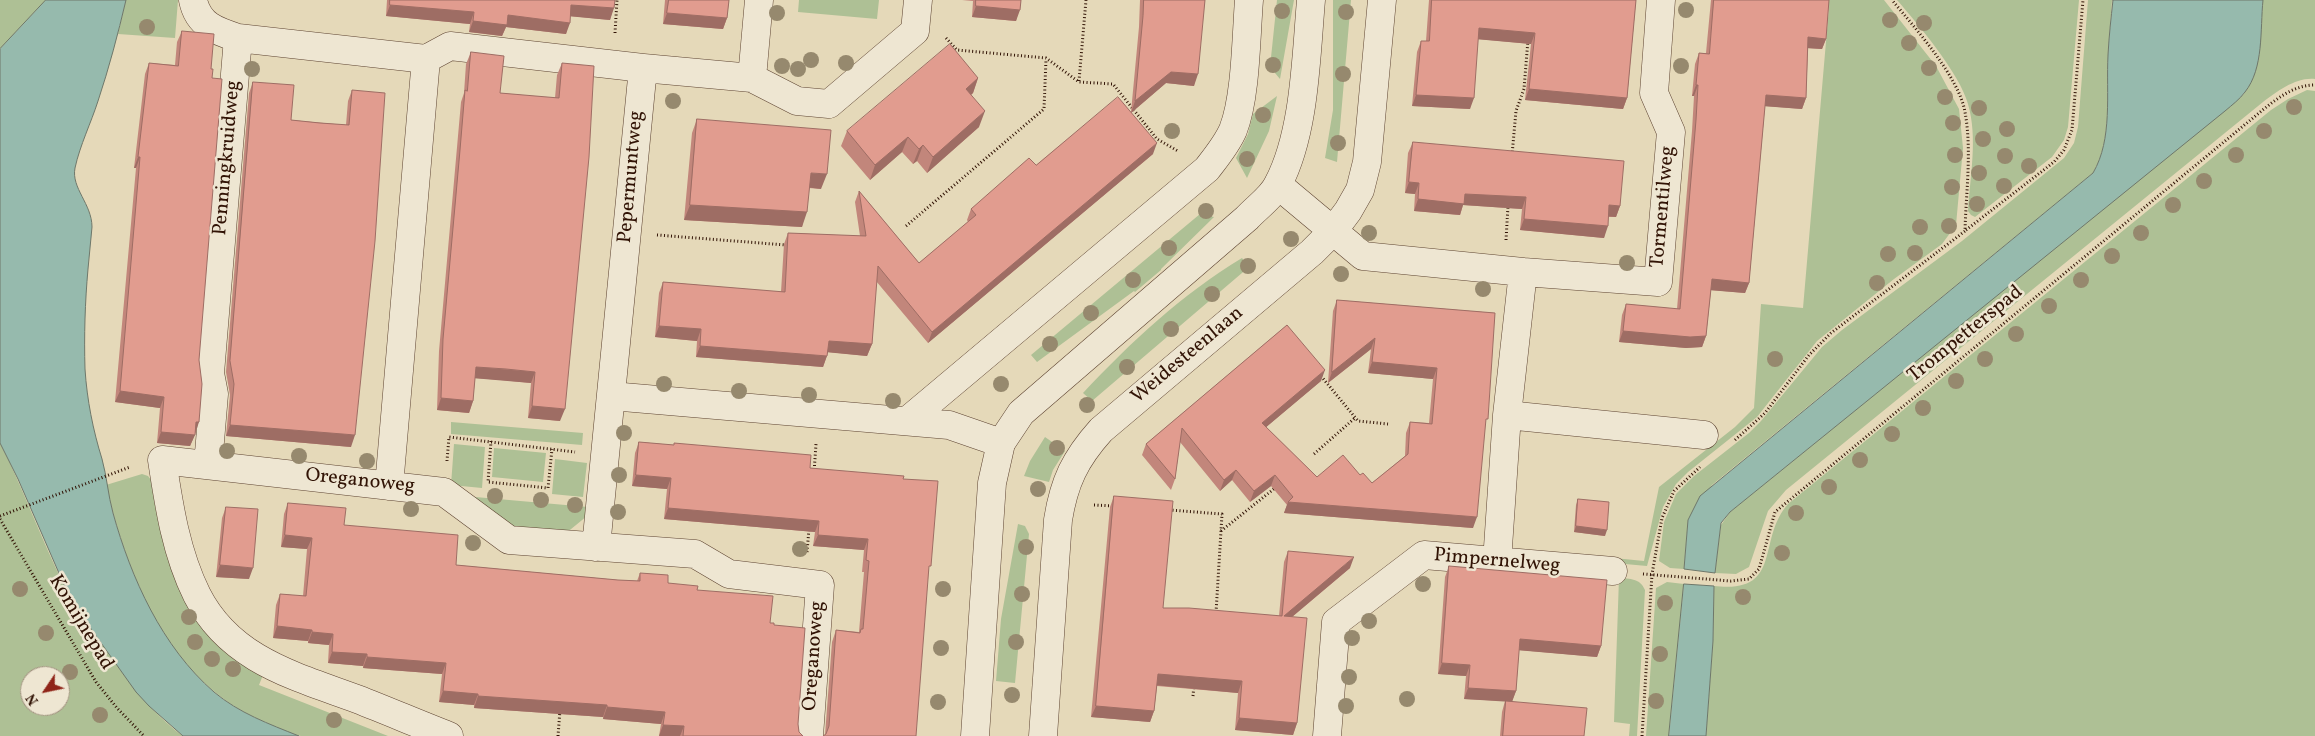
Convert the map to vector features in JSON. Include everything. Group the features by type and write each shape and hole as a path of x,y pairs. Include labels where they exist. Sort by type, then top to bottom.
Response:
{"street":[{"path":"193,0 195,13 213,30 238,38 426,59 450,46 643,68 752,78 797,101 829,104 915,31 918,0"},
{"path":"752,78 759,0"},
{"path":"907,422 1207,169 1223,148 1233,130 1240,106 1249,0"},
{"path":"976,736 992,483 1001,443 1021,413 1247,218 1278,186 1294,141 1300,107 1311,0"},
{"name":"Weidesteenlaan","path":"1043,736 1061,502 1072,468 1085,448 1101,430 1312,252 1333,231 1348,211 1360,190 1367,162 1382,0"},
{"name":"Tormentilweg","path":"1278,186 1363,256 1513,271 1658,282 1670,132 1654,93 1661,0"},
{"name":"Penningkruidweg","path":"208,465 214,394 210,373 238,38"},
{"path":"389,486 426,59"},
{"name":"Pepermuntweg","path":"596,547 643,68"},
{"path":"1497,562 1508,415 1513,271"},
{"path":"611,396 949,425 1001,443"},
{"path":"1508,415 1704,435"},
{"name":"Oreganoweg","path":"449,736 270,667 242,648 218,625 198,596 183,562 170,514 162,460 444,492 509,540 695,554 729,574 820,585 809,736"},
{"name":"Pimpernelweg","path":"1334,735 1336,622 1424,555 1613,571"}],"path":[{"path":"1079,82 1086,0"},
{"path":"1892,0 1934,53 1952,80 1965,110 1968,160 1965,231"},
{"path":"1734,441 1765,413 1810,355 1831,333 2054,162 2064,150 2072,130 2083,0"},
{"path":"915,31 944,35 957,50 1046,58 1079,82 1112,84 1157,138 1207,169"},
{"path":"1512,160 1516,111 1524,89 1528,34"},
{"path":"906,226 1044,109 1046,58"},
{"name":"Trompetterspad","path":"1652,574 1731,581 1748,579 1759,569 1775,512 2259,113 2293,90 2305,85 2315,85"},
{"path":"1509,200 1513,271"},
{"path":"627,233 787,245"},
{"path":"1318,373 1358,421 1388,424"},
{"path":"814,474 819,414"},
{"path":"1314,454 1356,417"},
{"path":"444,492 449,437 606,456"},
{"path":"491,441 488,482 548,488 552,449"},
{"path":"1642,736 1652,574 1662,518 1674,491 1703,465"},
{"path":"0,517 110,473"},
{"path":"1221,531 1278,486"},
{"path":"1061,502 1118,506"},
{"path":"1165,510 1222,514 1215,618"},
{"name":"Komijnepad","path":"0,517 96,682 116,708 144,736"},
{"path":"804,583 810,523"},
{"path":"1193,696 1195,676"},
{"path":"558,736 561,707"}],"green space":[{"path":"0,0 46,0 0,49"},
{"path":"126,0 178,0 175,38 118,34"},
{"path":"799,0 879,0 877,19 798,12"},
{"path":"1277,0 1294,0 1280,79 1270,67"},
{"path":"1333,0 1351,0 1337,162 1325,158 1333,110"},
{"path":"1827,0 1884,0 1936,66 1959,109 1963,148 1956,225 1942,244 1894,279 1817,341 1757,417 1688,472 1676,484 1663,507 1647,566 1614,563 1614,558 1644,561 1659,487 1735,427 1754,408 1761,304 1803,308 1829,7"},
{"path":"1897,0 2079,0 2068,127 2064,140 2052,157 1975,217 1968,211 1973,144 1971,117 1964,92 1948,64"},
{"path":"2088,0 2112,0 2106,131 2104,146 2093,173 1712,485 1688,520 1684,569 1670,568 1659,561 1664,522 1676,494 1694,476 1749,433 1761,421 1822,347 1962,241 2064,158 2074,143 2078,127"},
{"path":"2263,0 2315,0 2315,79 2294,82 2263,102 1786,490 1768,511 1749,567 1736,574 1715,573 1721,525 1730,512 2244,94 2259,52"},
{"path":"2307,90 2315,91 2315,736 1706,736 1713,641 1714,586 1736,586 1751,582 1760,573 1779,518 1788,504 2271,110"},
{"path":"1277,96 1269,131 1247,178 1236,158 1248,134 1253,114"},
{"path":"1200,214 1214,217 1161,270 1135,292 1037,362 1031,355"},
{"path":"1242,258 1249,267 1092,401 1083,393 1139,337 1178,303 1198,287"},
{"path":"451,422 583,433 582,445 451,434"},
{"path":"1045,437 1065,451 1053,470 1049,482 1024,476 1030,461"},
{"path":"0,443 56,568 73,601 121,671 150,706 183,736 0,736"},
{"path":"454,444 485,447 482,488 451,485"},
{"path":"494,448 546,453 543,482 492,477"},
{"path":"555,459 587,463 583,497 552,494"},
{"path":"142,474 148,476 152,481 159,523 263,675 259,685 388,736 301,736 292,734 232,704 203,682 179,654 158,624 141,591 115,520 106,485"},
{"path":"464,496 588,507 587,516 565,534 514,530"},
{"path":"1018,524 1025,526 1029,534 1015,683 996,681 1001,619"},
{"path":"1619,578 1637,581 1645,590 1637,736 1629,736 1630,724 1614,722"},
{"path":"1667,582 1684,584 1669,736 1646,736 1656,588"}],"water":[{"path":"46,0 126,0 110,64 75,168 76,182 89,211 92,227 85,319 87,392 111,506 120,538 139,586 151,610 164,633 195,674 214,692 234,706 299,736 183,736 149,706 136,692 89,626 65,587 18,479 0,443 0,49"},
{"path":"2113,0 2263,0 2258,60 2251,82 2245,92 2225,111 1730,512 1721,523 1715,573 1684,569 1688,520 1700,496 2093,173 2104,146 2106,131 2109,34"},
{"path":"1684,584 1714,586 1713,641 1706,736 1669,736"}],"building":[{"path":"390,0 615,0 614,8 571,5 570,23 508,15 507,25 473,21 474,12 390,5"},
{"path":"669,0 729,0 727,18 667,13"},
{"path":"976,0 1021,0 1020,10 976,6"},
{"path":"1144,0 1205,0 1198,74 1171,72 1135,101 1143,16"},
{"path":"1432,0 1636,0 1627,98 1529,89 1535,33 1479,28 1474,98 1416,95 1421,41 1429,41"},
{"path":"1714,0 1829,0 1826,39 1808,37 1806,98 1766,95 1749,283 1712,279 1706,336 1690,337 1623,331 1626,304 1680,309 1696,120 1698,85 1696,85 1699,53 1709,54"},
{"path":"182,31 214,34 212,78 222,79 199,360 202,384 199,422 196,422 195,435 161,432 164,397 120,391 140,157 138,157 149,63 178,66"},
{"path":"950,44 978,78 966,89 985,111 933,157 923,145 919,149 908,137 875,165 847,131"},
{"path":"471,52 504,56 500,93 559,98 562,63 594,66 589,157 565,409 532,406 535,372 506,369 476,367 473,401 441,398 443,339 465,90 467,91"},
{"path":"253,82 294,85 291,120 320,123 349,125 352,90 385,93 375,241 355,435 230,425 234,384 230,361"},
{"path":"1118,97 1157,143 932,332 878,266 872,344 829,341 827,356 700,346 701,329 659,326 663,282 785,292 788,233 866,236 859,191 919,263 976,215 971,209 1029,158 1036,165"},
{"path":"697,119 831,130 827,174 811,173 807,212 690,205"},
{"path":"1413,142 1624,161 1620,206 1609,205 1608,226 1524,219 1526,197 1465,194 1464,204 1418,199 1419,183 1409,182"},
{"path":"1337,300 1495,313 1488,419 1486,419 1477,517 1288,502 1293,497 1275,475 1254,491 1236,470 1224,480 1182,428 1175,479 1146,444 1287,325 1325,370 1262,423 1317,477 1343,455 1360,475 1363,473 1372,483 1408,454 1410,422 1432,424 1437,368 1372,362 1375,338 1332,372"},
{"path":"639,442 674,445 674,443 811,455 810,468 904,476 903,479 938,481 931,566 929,566 916,736 823,736 826,734 829,726 836,630 860,633 861,629 863,629 869,561 866,560 868,539 818,535 819,521 668,508 671,478 636,475"},
{"path":"1114,496 1173,501 1163,608 1189,608 1282,616 1288,551 1354,557 1284,616 1307,618 1297,723 1239,718 1242,681 1158,674 1154,711 1096,706"},
{"path":"1578,499 1609,502 1607,530 1576,526"},
{"path":"288,503 346,508 344,525 458,535 456,565 618,580 640,581 640,573 668,575 668,583 698,586 697,590 773,596 770,623 805,628 798,724 799,732 803,736 683,736 684,726 663,725 665,712 607,707 607,705 478,696 478,694 443,691 446,663 367,657 367,654 332,652 333,634 277,626 280,594 306,596 312,538 285,535"},
{"path":"226,507 258,509 253,568 220,565"},
{"path":"1449,566 1607,580 1601,646 1520,639 1516,691 1468,688 1470,665 1442,663"},
{"path":"1506,701 1587,708 1584,736 1503,736"}]}
